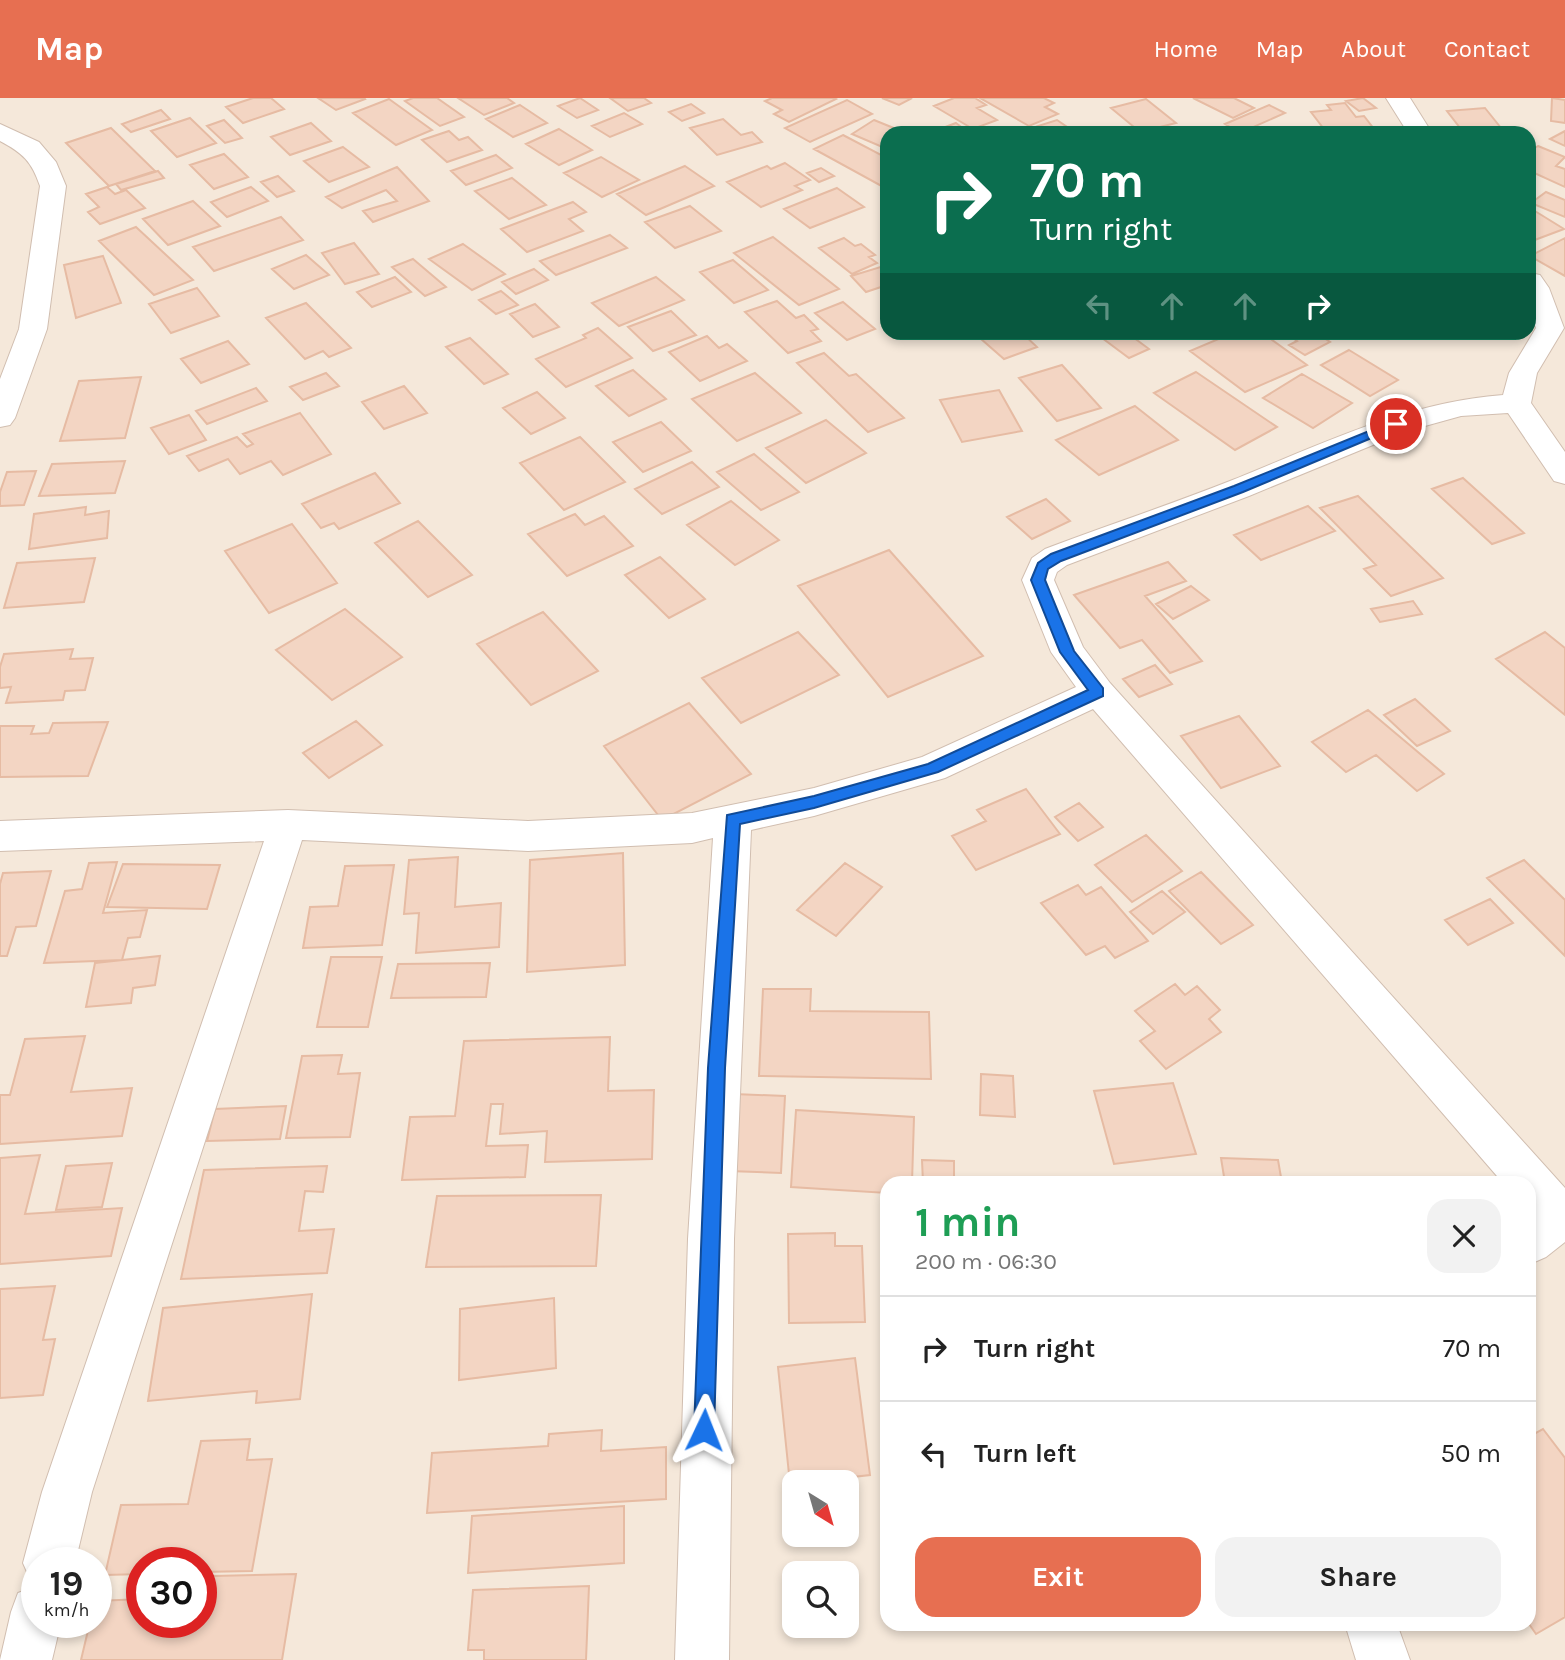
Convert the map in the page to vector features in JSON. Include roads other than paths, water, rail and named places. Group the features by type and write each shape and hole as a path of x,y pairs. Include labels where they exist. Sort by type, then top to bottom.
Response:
{"street":[{"path":"1398,98 1416,126"},
{"path":"0,131 30,147 44,162 53,186 46,260 33,329 0,418"},
{"path":"1536,291 1550,328 1545,341 1523,373 1516,402 1565,474"},
{"path":"1509,1176 1098,692 1068,652 1038,580 1042,566 1056,558 1238,489 1396,424 1461,407 1516,402"},
{"path":"0,836 288,825 528,836 692,828 814,802 932,768 1098,692"},
{"path":"702,1660 703,1458 716,1082 733,819"},
{"path":"53,1547 71,1480 288,825"},
{"path":"1536,1207 1552,1226"},
{"path":"1373,1631 1382,1660"},
{"path":"25,1660 30,1638"}]}
